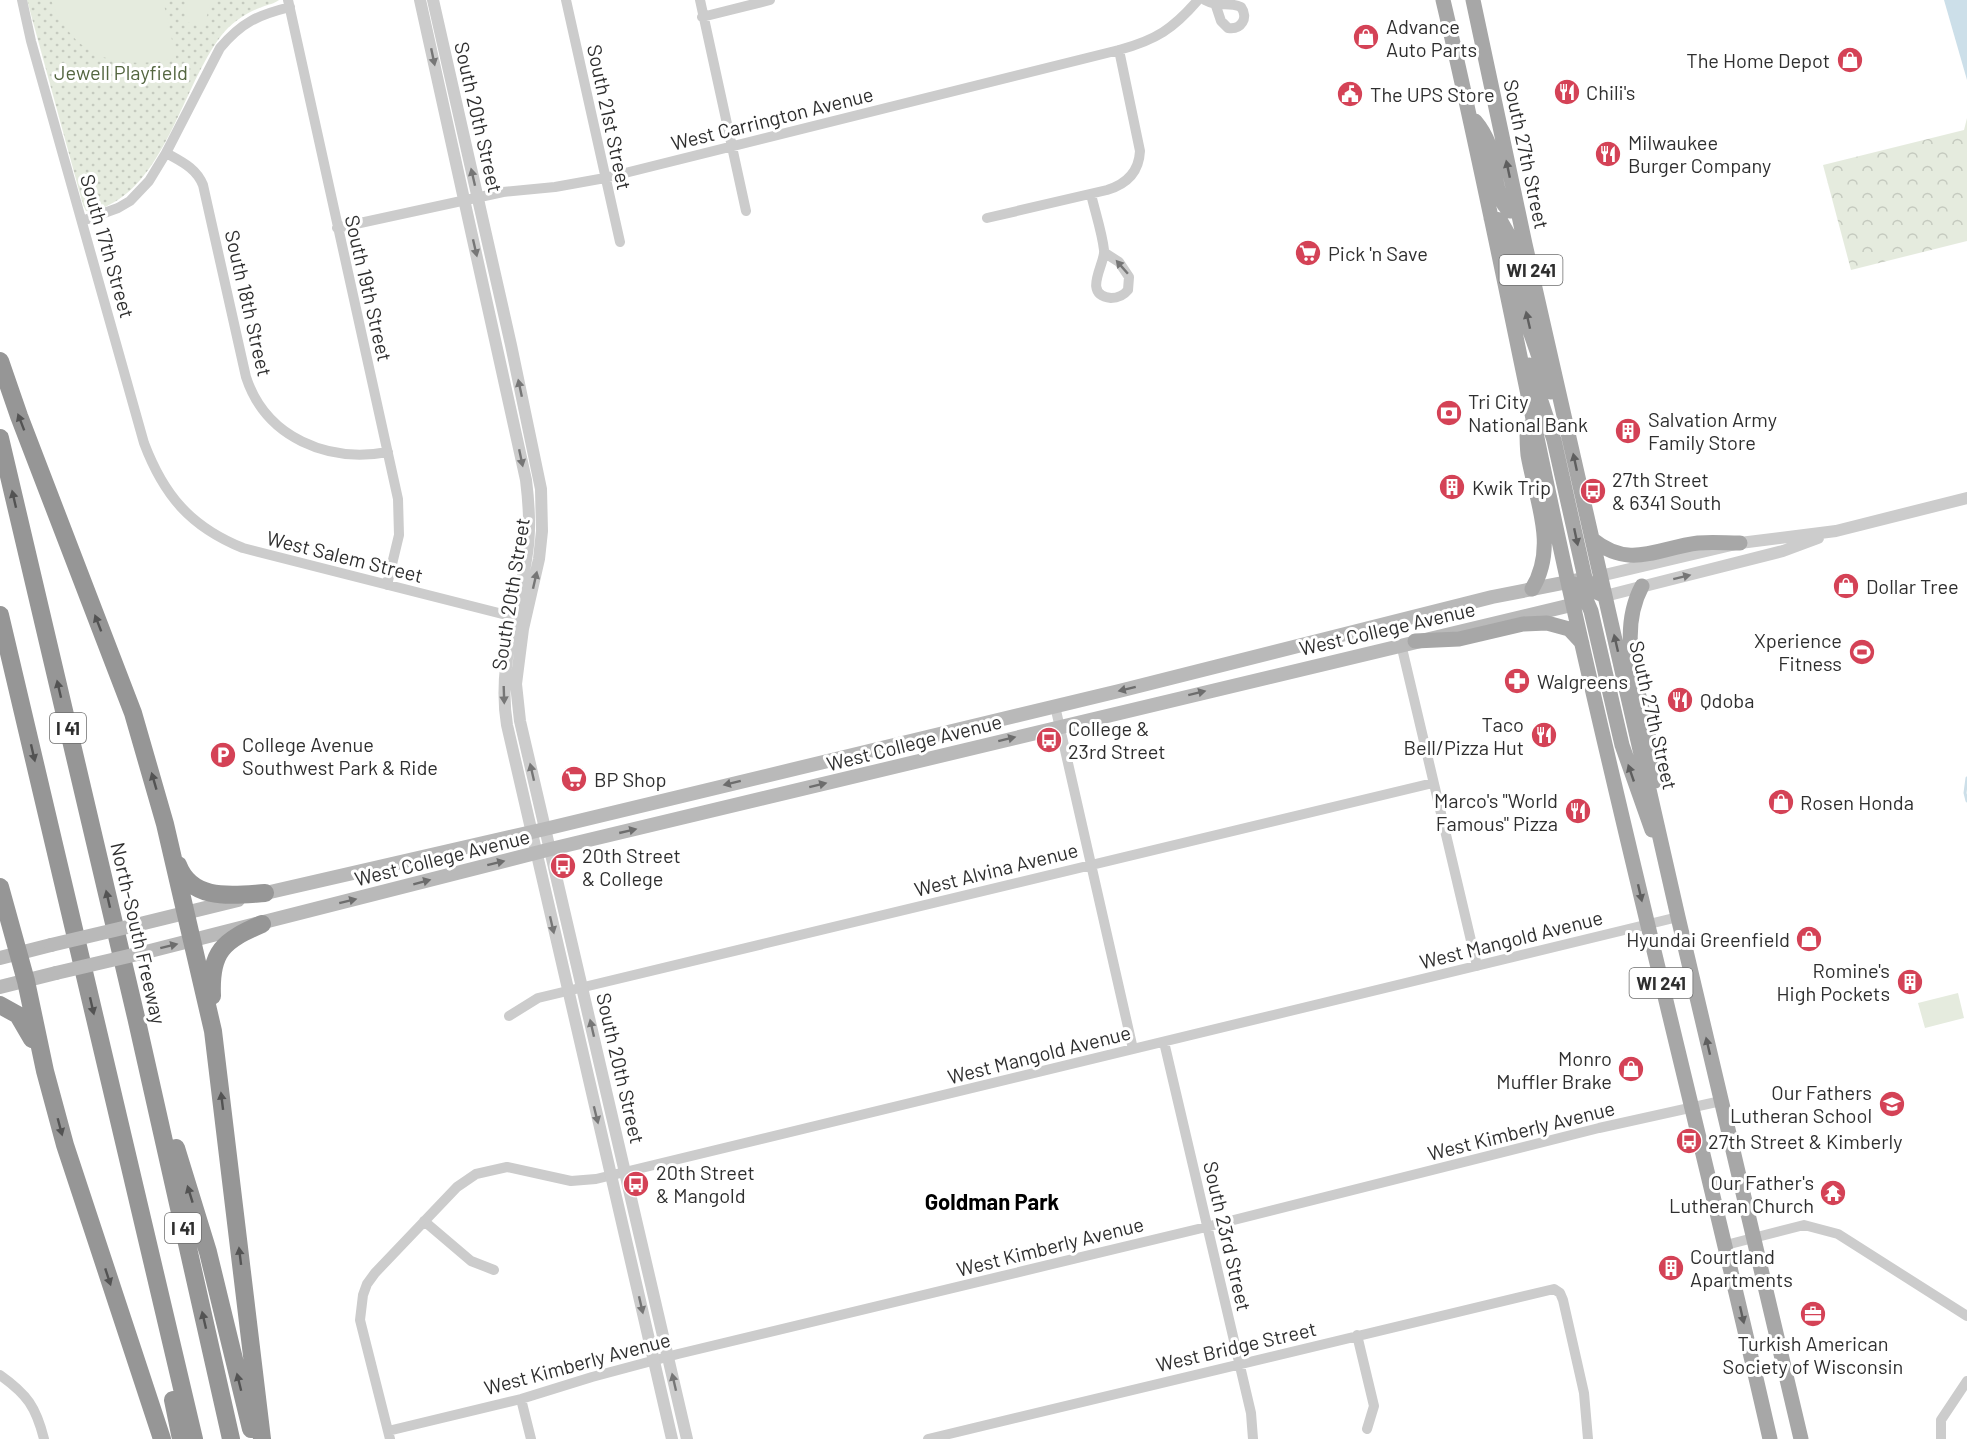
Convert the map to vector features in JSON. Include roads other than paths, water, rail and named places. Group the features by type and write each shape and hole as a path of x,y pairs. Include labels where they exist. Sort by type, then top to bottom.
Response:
{"highway":[{"path":"0,361 133,712 156,787 213,1031"},
{"name":"North-South Freeway","path":"0,438 136,1017 231,1439"},
{"name":"I 41","path":"0,615 194,1439"},
{"path":"168,838 182,874 199,890 216,894 265,893"},
{"path":"0,887 8,956 26,981 45,1071 64,1145 162,1439"},
{"path":"262,924 237,935 221,948 211,976 213,1031 262,1439"},
{"path":"0,1005 13,1011 23,1022 45,1071"},
{"path":"136,1017 208,1252 254,1439"},
{"path":"115,1104 180,1439"}],"main road":[{"name":"WI 241","path":"1443,0 1568,582 1580,602 1582,643 1770,1439"},
{"name":"South 27th Street","path":"1473,0 1517,211 1592,539 1593,577"},
{"path":"1469,114 1481,128 1489,147 1502,202 1510,211 1517,211"},
{"path":"1491,218 1500,220 1508,234 1530,331 1550,390 1564,413"},
{"path":"1513,320 1554,440 1593,577 1592,590 1605,596"},
{"path":"1527,394 1528,453 1544,526 1545,545 1543,566 1532,589"},
{"path":"1592,539 1611,552 1624,555 1648,555 1697,543 1740,543"},
{"name":"West College Avenue","path":"8,956 265,893 545,829 1532,589 1593,577"},
{"path":"1642,586 1632,610 1629,635 1631,656 1654,758 1657,817"},
{"name":"South 27th Street","path":"1605,596 1801,1439"},
{"name":"West College Avenue","path":"0,987 262,924 551,849 1605,596"},
{"path":"1580,602 1622,746 1649,826 1663,845"},
{"path":"1408,643 1459,639 1523,624 1547,623 1569,629 1582,643"}],"street":[{"name":"South 17th Street","path":"22,0 31,40 144,443 159,479 171,497"},
{"name":"South 20th Street","path":"420,0 526,480 529,502 527,551 519,618 516,684 518,708 687,1439"},
{"name":"South 20th Street","path":"433,0 512,345 541,489 541,545 537,573 519,618 504,682 504,709 567,991 672,1439"},
{"name":"South 21st Street","path":"566,0 620,242"},
{"path":"700,0 746,211"},
{"path":"702,17 770,0"},
{"name":"West Carrington Avenue","path":"337,228 503,192 555,187 605,178 1119,50 1154,39 1176,22 1198,0"},
{"path":"1205,0 1216,6"},
{"path":"82,221 106,214 130,201 149,181 166,153 220,48 231,35 254,18 289,4"},
{"name":"South 19th Street","path":"289,4 398,499 400,522 397,546 387,585"},
{"path":"987,218 1117,186 1125,182 1136,170 1139,160 1139,141 1119,50"},
{"name":"South 18th Street","path":"166,153 190,166 200,177 246,377 251,392 265,414 287,434 314,445 351,455 364,456 388,452"},
{"path":"1091,194 1105,253"},
{"name":"West Salem Street","path":"171,497 199,525 226,541 266,554 519,618"},
{"name":"West College Avenue","path":"1605,596 1783,551 1836,531 1967,498"},
{"name":"West College Avenue","path":"1593,577 1740,543 1836,531"},
{"path":"1408,643 1433,783 1477,966"},
{"path":"1055,706 1133,1049"},
{"name":"West Alvina Avenue","path":"509,1016 538,998 1433,783"},
{"name":"West Mangold Avenue","path":"424,1221 456,1187 476,1173 487,1170 517,1168 571,1181 611,1176 1678,917"},
{"name":"South 23rd Street","path":"1164,1042 1240,1363 1251,1413 1253,1439"},
{"name":"West Kimberly Avenue","path":"389,1435 592,1377 654,1362 668,1356 1208,1226 1599,1128 1721,1101"},
{"path":"389,1435 360,1320 360,1308 367,1284 424,1221 471,1261 494,1270"},
{"path":"1726,1245 1804,1225 1838,1234 1967,1316"},
{"name":"West Bridge Street","path":"928,1439 956,1436 1240,1363 1554,1289 1563,1299 1584,1393 1588,1439"},
{"path":"1358,1335 1374,1406 1366,1429"},
{"path":"0,1375 19,1388 29,1400 37,1414 44,1439"},
{"path":"1941,1439 1941,1420 1967,1381"},
{"path":"521,1399 531,1439"}],"water":[{"path":"1944,0 1967,0 1967,80"}],"waterway":[{"path":"1967,778 1965,793 1967,801"}],"place":[{"name":"Advance Auto Parts","path":"1366,37"},
{"name":"The Home Depot","path":"1850,60"},
{"name":"Chili's","path":"1567,92"},
{"name":"The UPS Store","path":"1350,94"},
{"name":"Milwaukee Burger Company","path":"1608,154"},
{"name":"Pick 'n Save","path":"1308,253"},
{"name":"Tri City National Bank","path":"1449,413"},
{"name":"Salvation Army Family Store","path":"1628,431"},
{"name":"Kwik Trip","path":"1452,487"},
{"name":"27th Street & 6341 South","path":"1593,491"},
{"name":"Dollar Tree","path":"1846,586"},
{"name":"Xperience Fitness","path":"1862,652"},
{"name":"Walgreens","path":"1517,681"},
{"name":"Qdoba","path":"1680,700"},
{"name":"Taco Bell/Pizza Hut","path":"1544,735"},
{"name":"College & 23rd Street","path":"1049,740"},
{"name":"College Avenue Southwest Park & Ride","path":"223,755"},
{"name":"BP Shop","path":"574,779"},
{"name":"Rosen Honda","path":"1781,802"},
{"name":"Marco's \"World Famous\" Pizza","path":"1578,811"},
{"name":"20th Street & College","path":"563,866"},
{"name":"Hyundai Greenfield","path":"1809,939"},
{"name":"Romine's High Pockets","path":"1910,982"},
{"name":"Monro Muffler Brake","path":"1631,1069"},
{"name":"Our Fathers Lutheran School","path":"1892,1104"},
{"name":"27th Street & Kimberly","path":"1689,1141"},
{"name":"20th Street & Mangold","path":"636,1184"},
{"name":"Our Father's Lutheran Church","path":"1833,1193"},
{"name":"Courtland Apartments","path":"1671,1268"},
{"name":"Turkish American Society of Wisconsin","path":"1813,1314"}],"district":[{"name":"Goldman Park","path":"992,1201"}],"park label":[{"name":"Jewell Playfield","path":"121,72"}]}
